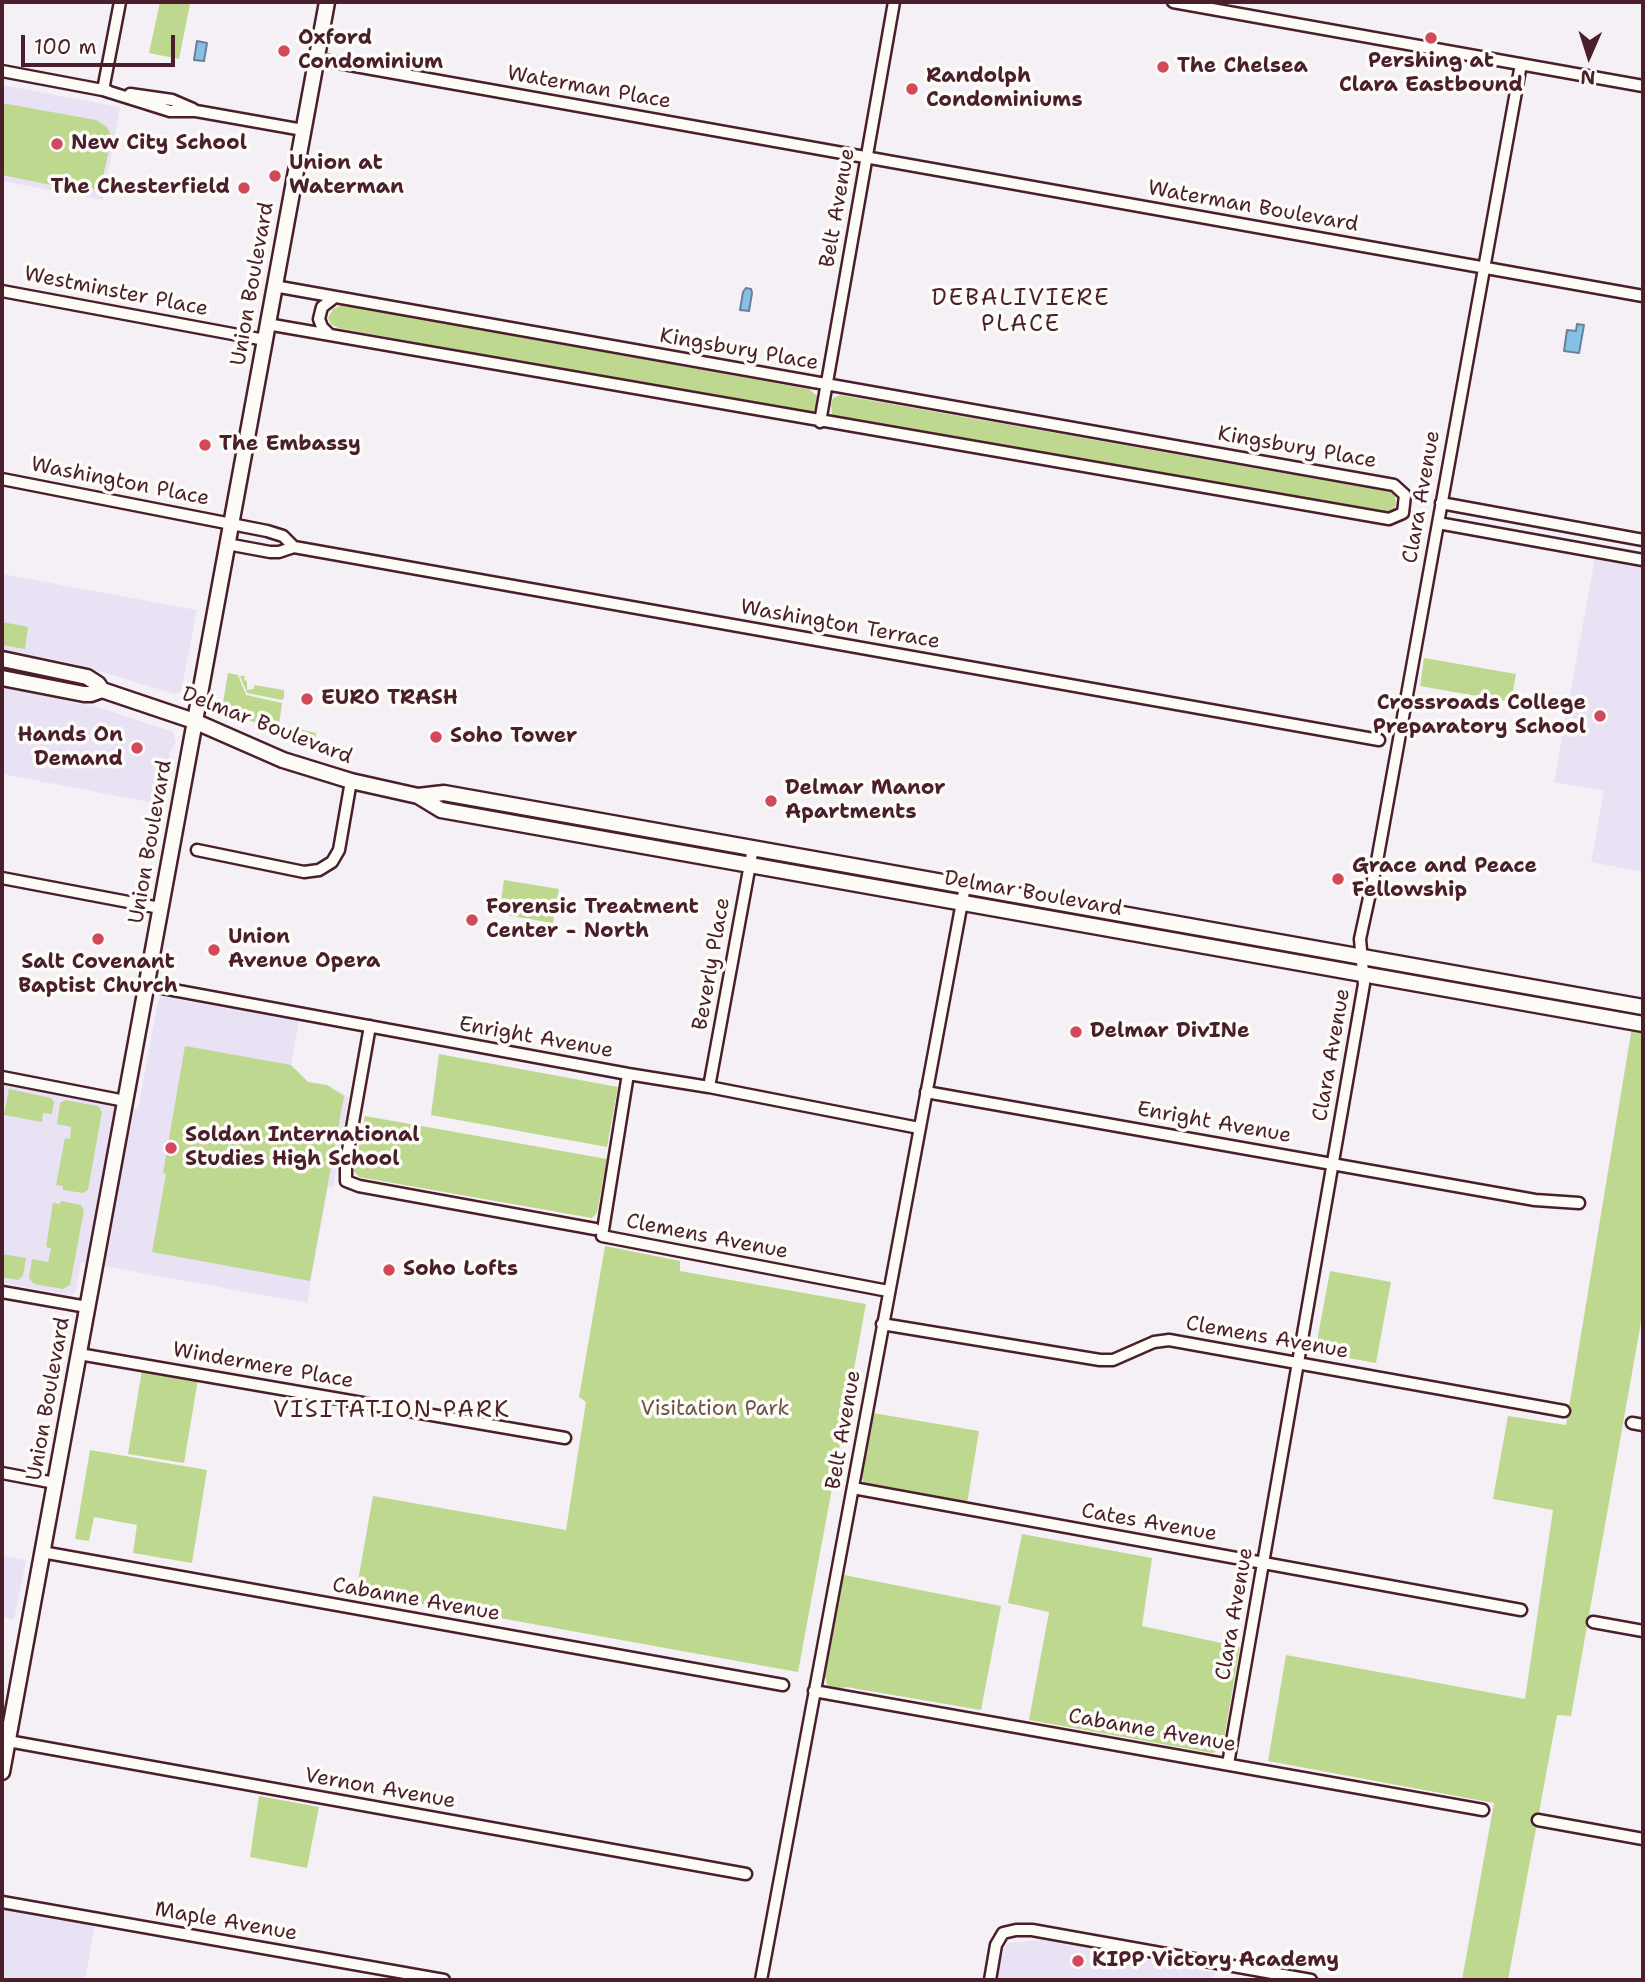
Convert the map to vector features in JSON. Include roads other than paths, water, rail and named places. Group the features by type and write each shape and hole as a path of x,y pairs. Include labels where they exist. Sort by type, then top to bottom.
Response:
{"main road":[{"name":"Union Boulevard","path":"2,1772 327,2"},
{"name":"Delmar Boulevard","path":"2,659 87,677 102,690"},
{"name":"Delmar Boulevard","path":"2,678 84,694 102,690 194,720 283,760 351,782 418,796 444,793 1643,1007"},
{"name":"Delmar Boulevard","path":"418,796 442,810 1643,1024"},
{"path":"1445,988 1448,971"}],"street":[{"path":"103,90 120,2"},
{"name":"Belt Avenue","path":"820,422 861,156 894,2"},
{"path":"1173,2 1643,86"},
{"name":"Waterman Place","path":"316,59 861,156"},
{"name":"Clara Avenue","path":"1228,1764 1364,984 1360,939 1377,861 1521,64"},
{"path":"2,71 172,100 196,110 303,130"},
{"name":"Waterman Boulevard","path":"861,156 1643,296"},
{"name":"Kingsbury Place","path":"267,324 1389,519 1403,513 1405,495 1394,485 274,286"},
{"name":"Westminster Place","path":"2,291 265,340"},
{"path":"330,335 319,319 322,307 335,297"},
{"name":"Washington Place","path":"2,479 276,533 294,547"},
{"path":"1441,503 1643,540"},
{"path":"1438,523 1643,560"},
{"path":"227,544 270,552 294,547"},
{"name":"Washington Terrace","path":"294,547 1379,740"},
{"path":"197,850 304,872 319,870 332,862 339,850 351,782"},
{"name":"Beverly Place","path":"709,1087 753,848"},
{"path":"2,878 160,908"},
{"name":"Belt Avenue","path":"761,1980 965,886"},
{"name":"Enright Avenue","path":"146,985 709,1087 919,1128"},
{"name":"Clemens Avenue","path":"370,1026 346,1162 346,1181 359,1186 581,1227 598,1233 888,1291"},
{"path":"598,1233 628,1074"},
{"path":"2,1077 125,1101"},
{"name":"Enright Avenue","path":"926,1092 1535,1200 1579,1203"},
{"path":"2,1292 87,1307"},
{"name":"Clemens Avenue","path":"882,1324 1100,1360 1113,1360 1154,1342 1169,1340 1564,1411"},
{"name":"Windermere Place","path":"79,1354 565,1438"},
{"path":"2,1473 55,1483"},
{"name":"Cates Avenue","path":"853,1488 1521,1610"},
{"name":"Cabanne Avenue","path":"43,1552 782,1685"},
{"path":"1594,1622 1643,1631"},
{"name":"Cabanne Avenue","path":"814,1690 1483,1810"},
{"name":"Vernon Avenue","path":"8,1741 746,1874"},
{"path":"1538,1820 1643,1839"},
{"name":"Maple Avenue","path":"2,1902 444,1980"},
{"path":"990,1980 996,1945 1003,1933 1016,1930 1032,1930 1311,1980"}],"water":[{"path":"197,41 207,43 204,61 194,60"},
{"path":"746,288 751,289 752,293 749,311 740,310"},
{"path":"1577,324 1584,325 1579,353 1564,351 1567,330 1576,331"}],"place":[{"name":"Pershing at Clara Eastbound","path":"1431,38"},
{"name":"Oxford Condominium","path":"284,51"},
{"name":"The Chelsea","path":"1163,67"},
{"name":"Randolph Condominiums","path":"912,89"},
{"name":"New City School","path":"57,144"},
{"name":"Union at Waterman","path":"275,176"},
{"name":"The Chesterfield","path":"244,188"},
{"name":"The Embassy","path":"205,445"},
{"name":"EURO TRASH","path":"307,699"},
{"name":"Crossroads College Preparatory School","path":"1600,716"},
{"name":"Soho Tower","path":"436,737"},
{"name":"Hands On Demand","path":"137,748"},
{"name":"Delmar Manor Apartments","path":"771,801"},
{"name":"Grace and Peace Fellowship","path":"1338,879"},
{"name":"Forensic Treatment Center - North","path":"472,920"},
{"name":"Salt Covenant Baptist Church","path":"98,939"},
{"name":"Union Avenue Opera","path":"214,950"},
{"name":"Delmar DivINe","path":"1076,1032"},
{"name":"Soldan International Studies High School","path":"171,1148"},
{"name":"Soho Lofts","path":"389,1270"},
{"name":"KIPP Victory Academy","path":"1078,1961"}],"district":[{"name":"DEBALIVIERE PLACE","path":"1021,312"},
{"name":"VISITATION PARK","path":"392,1411"}],"park label":[{"name":"Visitation Park","path":"715,1410"}]}
